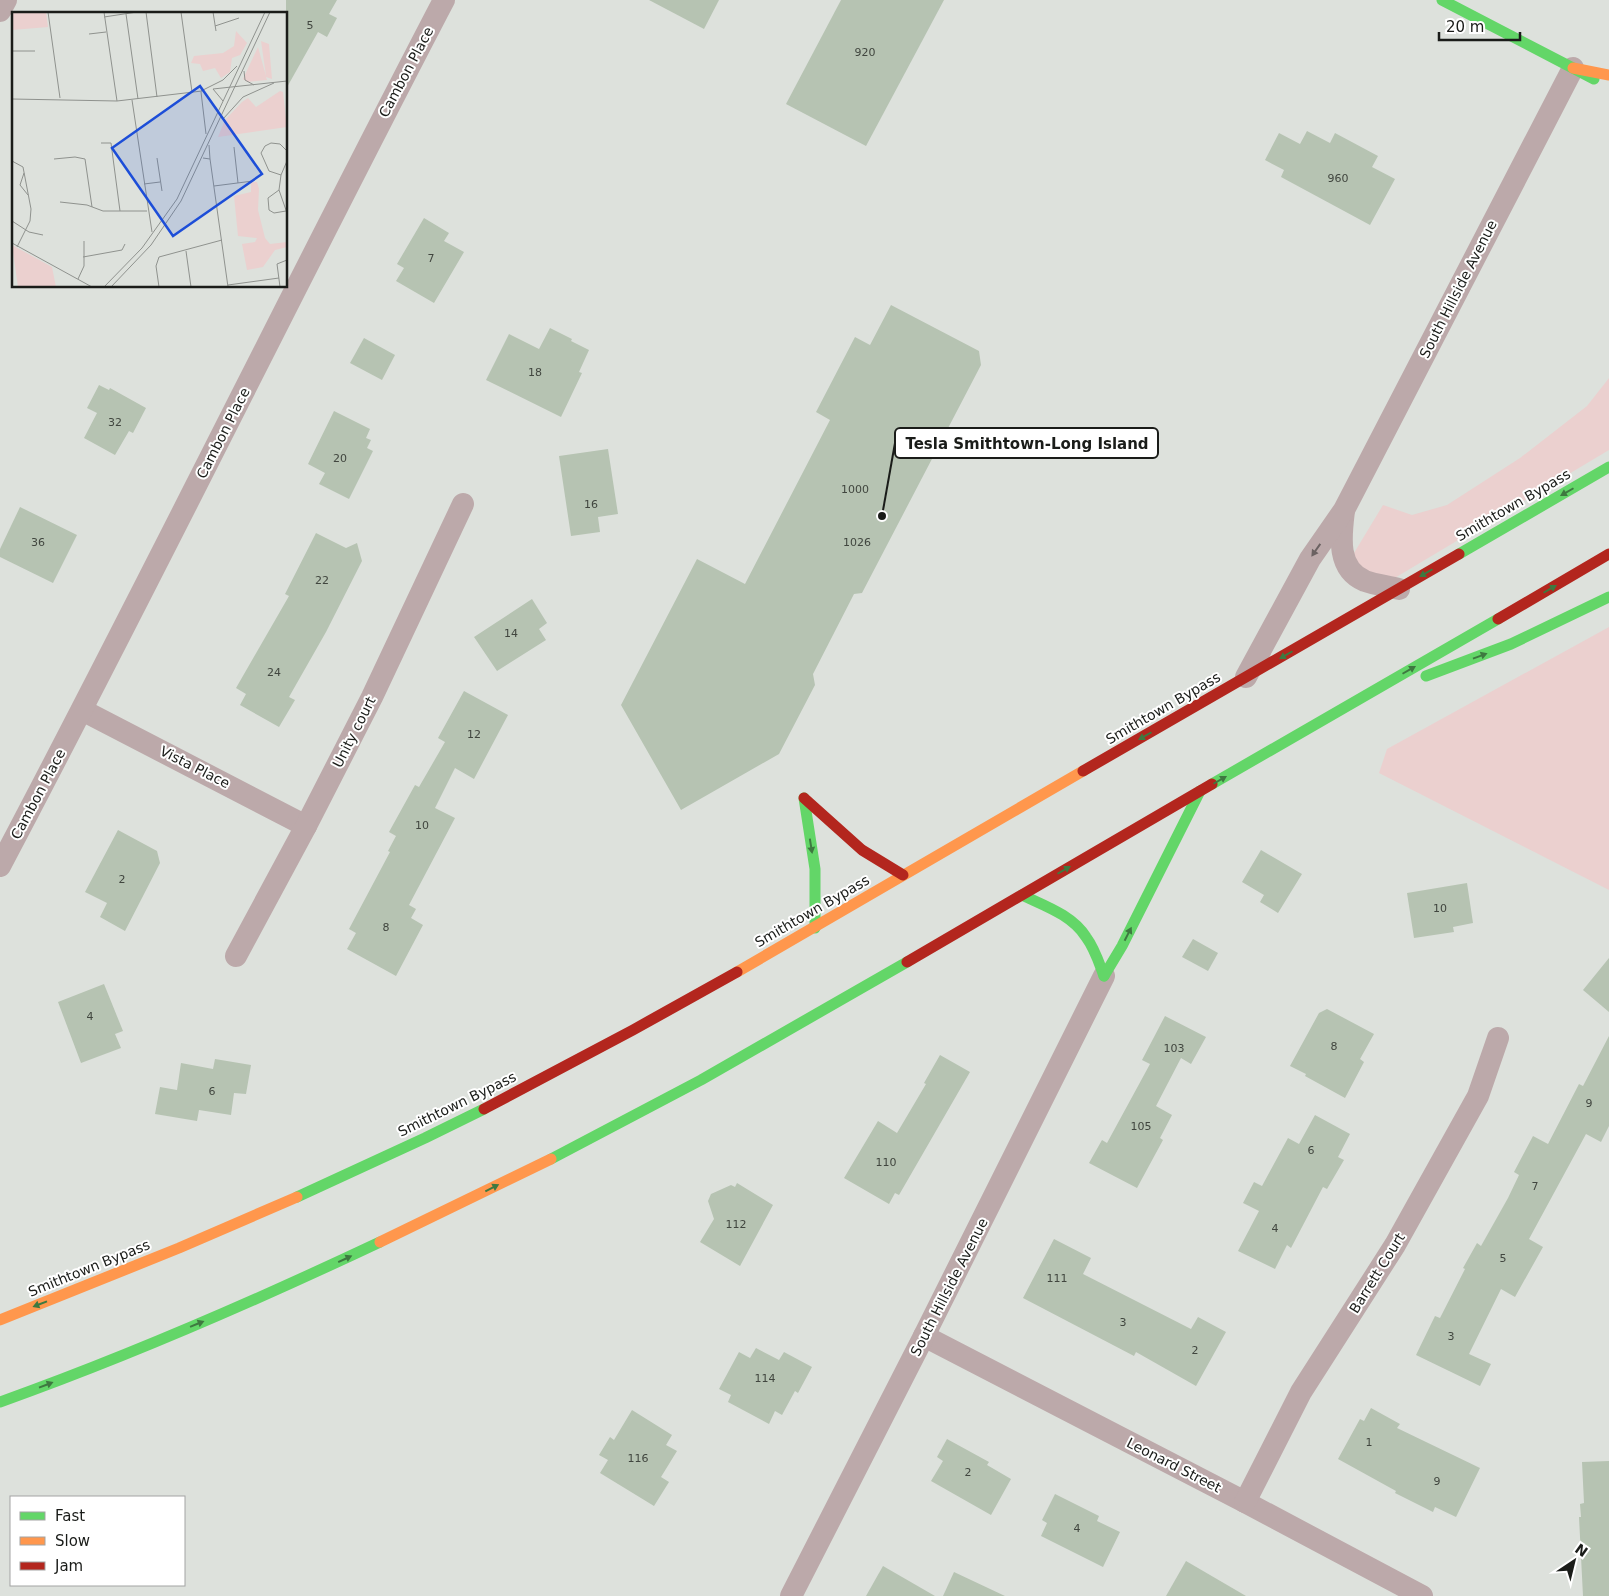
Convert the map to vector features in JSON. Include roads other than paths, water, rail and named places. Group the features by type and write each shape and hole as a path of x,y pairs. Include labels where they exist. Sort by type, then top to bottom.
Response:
{"main road":[{"path":"1446,1 1609,87"},
{"path":"1573,68 1609,74"},
{"name":"Smithtown Bypass","path":"0,1320 180,1248 365,1166 622,1036 815,928 903,875 1609,467"},
{"path":"0,1402 206,1321 389,1238 570,1149 690,1085 842,999 1609,554"},
{"path":"1352,703 1511,644 1609,597"},
{"path":"1104,976 1122,946 1200,791"},
{"path":"815,928 815,869 804,798 862,850 903,875"},
{"path":"1022,895 1059,914 1081,930 1096,954 1104,976"}],"street":[{"path":"0,12 6,0"},
{"name":"Cambon Place","path":"0,866 82,710 370,141 444,0"},
{"name":"South Hillside Avenue","path":"1246,678 1310,558 1344,510 1573,68"},
{"name":"Unity court","path":"236,956 306,826 372,697 463,504"},
{"name":"South Hillside Avenue","path":"1344,510 1341,550 1347,565 1363,580 1399,589"},
{"name":"Vista Place","path":"82,710 306,826"},
{"name":"South Hillside Avenue","path":"791,1596 924,1336 1104,976"},
{"name":"Barrett Court","path":"1245,1502 1301,1392 1395,1245 1478,1096 1498,1038"},
{"name":"Leonard Street","path":"924,1336 1422,1596"}],"place":[{"name":"Tesla Smithtown-Long Island","path":"882,516"}]}
